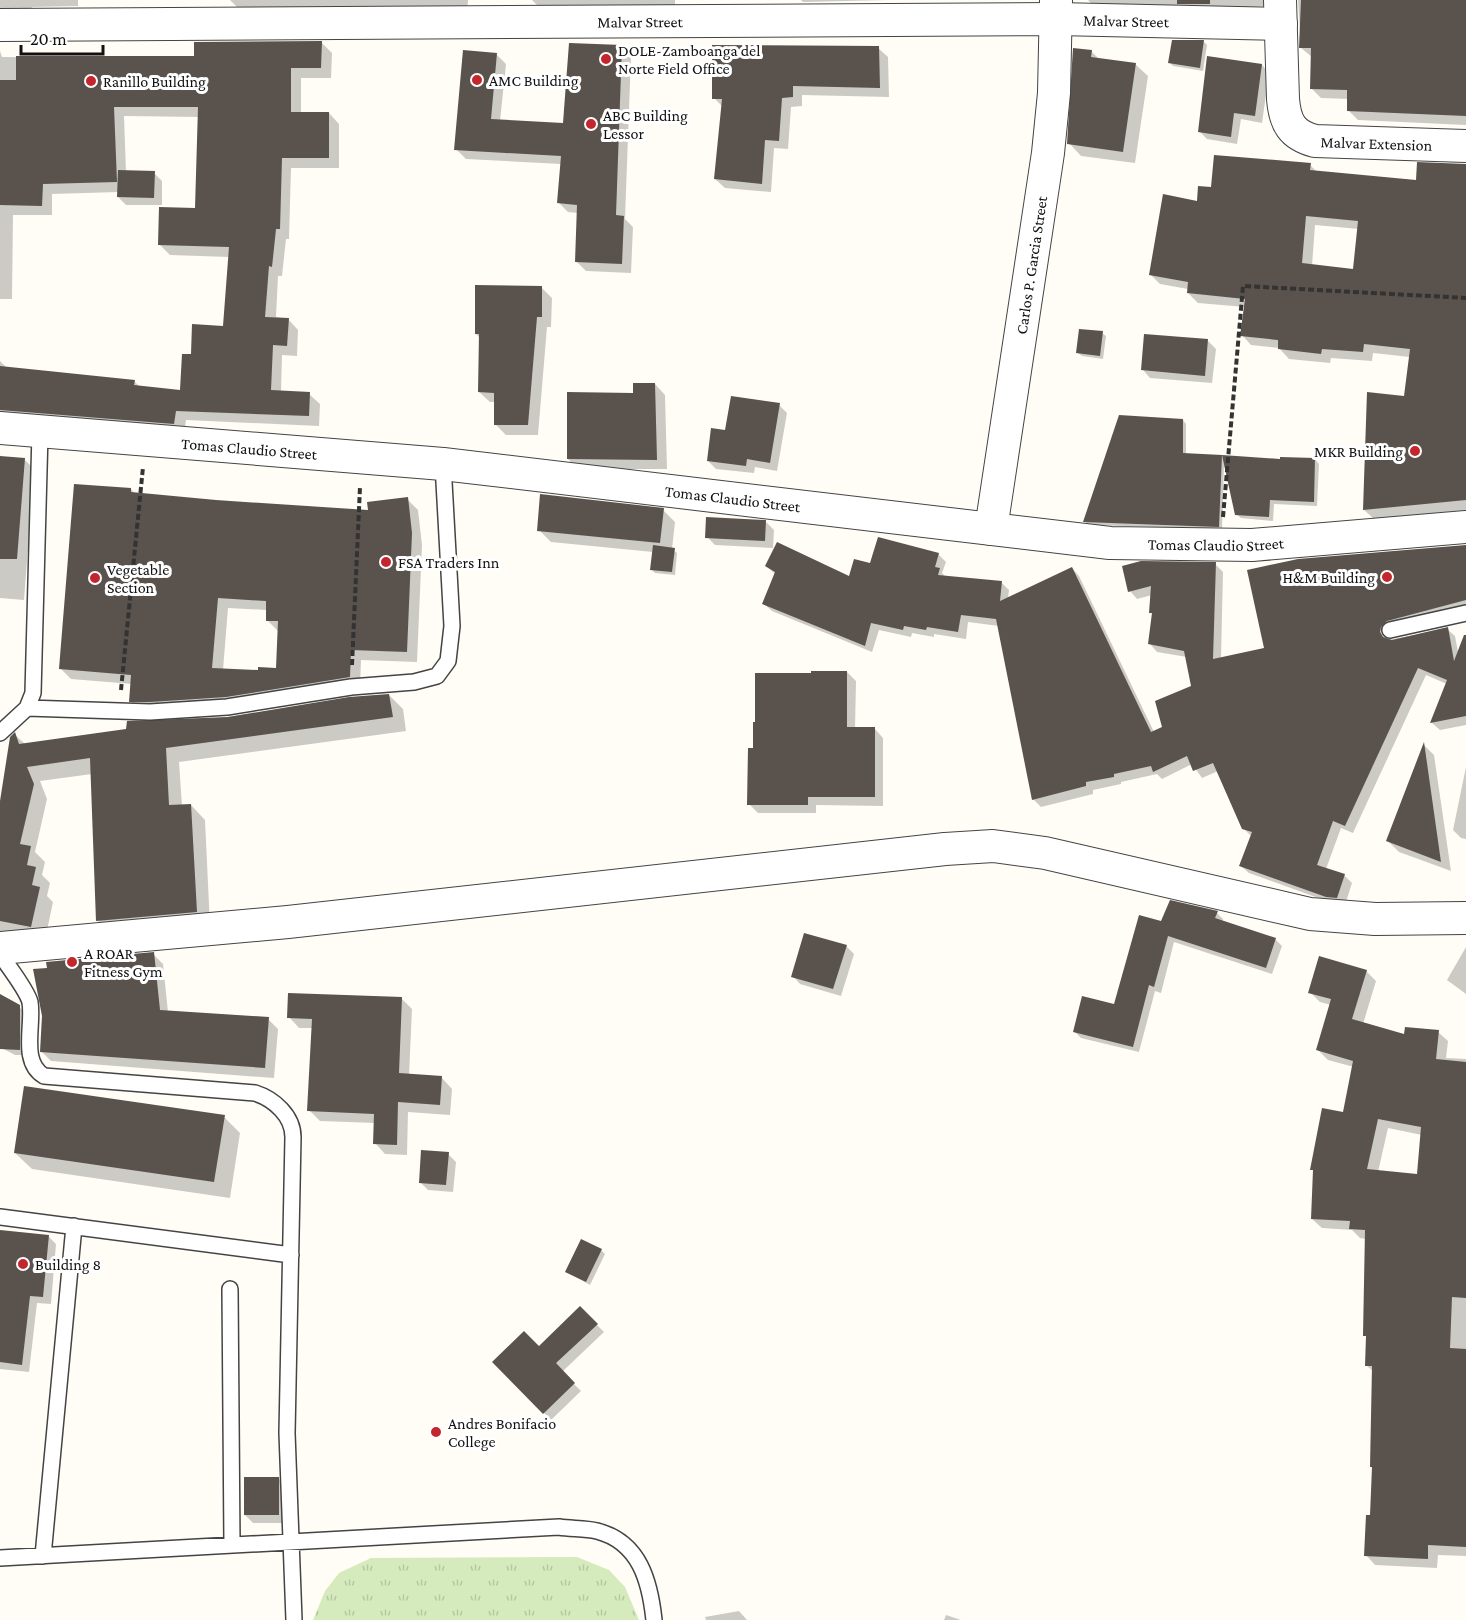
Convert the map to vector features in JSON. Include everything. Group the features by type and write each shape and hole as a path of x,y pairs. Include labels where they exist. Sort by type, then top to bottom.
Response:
{"street":[{"name":"Malvar Street","path":"0,25 327,13 1056,10 1281,12"},
{"name":"Carlos P. Garcia Street","path":"991,529 1048,153 1056,10"},
{"name":"Malvar Extension","path":"1281,12 1284,114 1290,129 1301,137 1315,141 1466,146"},
{"name":"Tomas Claudio Street","path":"0,428 442,464 1110,543 1221,546 1466,527"},
{"path":"0,948 288,922 945,849 993,846 1045,853 1310,914 1375,919 1466,918"}],"lane":[{"path":"0,732 27,708 33,693 40,433"},
{"path":"27,708 119,711 227,707 437,676 448,661 452,626 442,464"},
{"path":"1390,630 1466,613"},
{"path":"0,954 30,1000 30,1053 35,1070 39,1074 255,1092 269,1099 288,1117 293,1128 287,1432 289,1542 294,1620"},
{"path":"0,1217 291,1255"},
{"path":"43,1556 74,1226"},
{"path":"230,1289 232,1545"},
{"path":"0,1558 559,1527 597,1531 621,1543 641,1562 651,1589 654,1620"}],"path":[{"path":"1221,546 1243,286 1466,298"},
{"path":"119,711 145,441"},
{"path":"351,687 361,457"}],"green space":[{"path":"577,1557 609,1570 625,1587 639,1620 313,1620 325,1591 339,1573 371,1558"}],"building":[{"path":"1177,0 1210,0 1210,4 1177,4"},
{"path":"1301,0 1466,0 1466,116 1347,111 1347,90 1310,89 1311,48 1299,48"},
{"path":"1172,40 1204,40 1200,68 1168,63"},
{"path":"322,41 321,68 291,68 291,112 329,112 329,158 282,158 280,229 276,229 272,267 269,266 265,317 289,318 287,346 273,345 271,390 310,392 309,416 176,411 174,424 0,410 0,366 135,380 134,385 180,390 182,354 191,354 192,324 223,326 229,247 158,245 159,207 195,208 198,107 114,107 117,182 43,184 42,206 0,205 0,80 16,80 16,56 194,56 194,42"},
{"path":"569,43 622,45 616,215 624,216 622,264 575,262 577,205 557,203 561,156 454,150 463,50 497,53 491,119 563,123"},
{"path":"712,45 879,46 880,88 793,86 793,97 782,98 779,141 765,140 762,184 714,179 722,99 712,99"},
{"path":"1073,48 1092,50 1091,57 1136,63 1123,152 1067,144"},
{"path":"1207,56 1262,64 1255,116 1234,113 1231,137 1198,132"},
{"path":"1214,155 1311,163 1310,170 1416,180 1417,162 1466,164 1466,500 1363,510 1367,392 1404,396 1410,349 1364,344 1363,352 1322,349 1321,354 1278,349 1278,340 1240,336 1245,299 1187,293 1188,282 1149,275 1163,194 1197,201 1198,186 1211,187","holes":["1306,216 1358,221 1353,269 1302,263"]},
{"path":"118,170 155,171 154,198 117,197"},
{"path":"475,285 542,286 542,317 537,317 528,425 494,425 494,393 478,392 479,334 475,334"},
{"path":"1079,329 1103,331 1100,356 1076,353"},
{"path":"1144,334 1208,339 1205,376 1141,370"},
{"path":"633,383 655,383 657,460 567,459 567,392 633,393"},
{"path":"731,396 780,403 770,463 747,459 746,466 707,461 711,428 725,430"},
{"path":"1119,415 1183,419 1183,453 1222,455 1219,527 1083,522"},
{"path":"1222,455 1280,459 1280,457 1315,458 1314,502 1270,500 1269,517 1235,515"},
{"path":"0,456 25,458 17,559 0,559"},
{"path":"74,484 131,488 131,492 216,500 368,510 367,502 408,497 412,533 407,652 351,650 350,677 226,697 150,702 129,702 131,675 59,669","holes":["218,598 266,601 266,621 278,621 276,668 258,667 258,670 212,668"]},
{"path":"540,494 664,508 660,543 537,531"},
{"path":"706,517 766,520 765,541 705,538"},
{"path":"878,537 939,553 935,567 940,568 938,575 1002,581 1000,601 1072,567 1151,732 1162,727 1155,701 1191,686 1184,651 1148,644 1152,613 1149,613 1151,586 1128,592 1122,566 1141,561 1216,562 1213,659 1264,648 1247,570 1298,559 1466,545 1466,600 1387,621 1381,627 1380,632 1383,637 1392,640 1448,627 1454,661 1464,635 1466,635 1466,716 1430,723 1447,680 1418,668 1345,826 1333,821 1317,865 1345,874 1337,898 1326,897 1239,866 1252,832 1242,829 1213,763 1193,771 1187,756 1153,772 1151,766 1114,774 1114,777 1086,782 1086,786 1032,800 996,619 961,615 958,632 904,626 903,630 871,623 865,646 762,604 775,572 765,566 777,542 849,576 854,559 870,563"},
{"path":"653,545 675,548 672,572 650,570"},
{"path":"811,671 847,671 847,727 875,727 875,797 808,797 808,805 747,805 748,748 753,748 753,722 755,722 755,673 811,673"},
{"path":"389,694 393,717 166,748 169,805 191,804 197,912 96,921 90,758 27,767 34,784 20,844 31,846 27,865 36,867 32,885 40,887 31,927 0,921 0,801 10,737 15,732 19,744 126,729 127,721 228,717 349,697"},
{"path":"1424,742 1441,862 1386,841"},
{"path":"1170,900 1218,911 1215,918 1276,938 1266,968 1168,936 1154,987 1149,985 1133,1047 1073,1032 1082,996 1114,1004 1139,915 1161,921"},
{"path":"804,933 847,945 833,989 791,977"},
{"path":"154,952 160,1010 269,1017 265,1068 40,1052 42,1016 33,969 47,968 46,962"},
{"path":"1319,956 1367,970 1352,1019 1404,1034 1405,1027 1439,1030 1436,1059 1466,1062 1466,1298 1452,1297 1450,1348 1466,1349 1466,1547 1428,1545 1428,1559 1364,1556 1366,1515 1370,1515 1372,1467 1370,1467 1372,1366 1365,1366 1366,1336 1363,1336 1365,1230 1349,1229 1350,1221 1311,1219 1313,1170 1310,1170 1322,1108 1343,1112 1353,1061 1316,1050 1331,999 1308,993","holes":["1378,1119 1421,1127 1417,1174 1367,1169"]},
{"path":"288,993 402,997 399,1073 442,1076 440,1105 398,1102 397,1145 373,1144 374,1114 307,1111 312,1019 287,1018"},
{"path":"0,994 20,1005 20,1050 0,1049"},
{"path":"24,1086 225,1115 214,1182 14,1153"},
{"path":"421,1150 449,1152 446,1185 419,1183"},
{"name":"Building 8","path":"0,1230 49,1235 43,1297 30,1296 22,1365 0,1362"},
{"path":"581,1239 602,1249 586,1282 565,1272"},
{"path":"580,1306 598,1324 556,1363 575,1383 543,1414 492,1362 524,1331 539,1346"},
{"path":"244,1477 279,1477 279,1515 244,1515"}],"place":[{"name":"DOLE-Zamboanga del Norte Field Office","path":"606,59"},
{"name":"AMC Building","path":"477,80"},
{"name":"Ranillo Building","path":"91,81"},
{"name":"ABC Building Lessor","path":"591,124"},
{"name":"MKR Building","path":"1415,451"},
{"name":"FSA Traders Inn","path":"386,562"},
{"name":"H&M Building","path":"1387,577"},
{"name":"Vegetable Section","path":"95,578"},
{"name":"A ROAR Fitness Gym","path":"72,962"},
{"name":"Building 8","path":"23,1264"},
{"name":"Andres Bonifacio College","path":"436,1432"}]}
